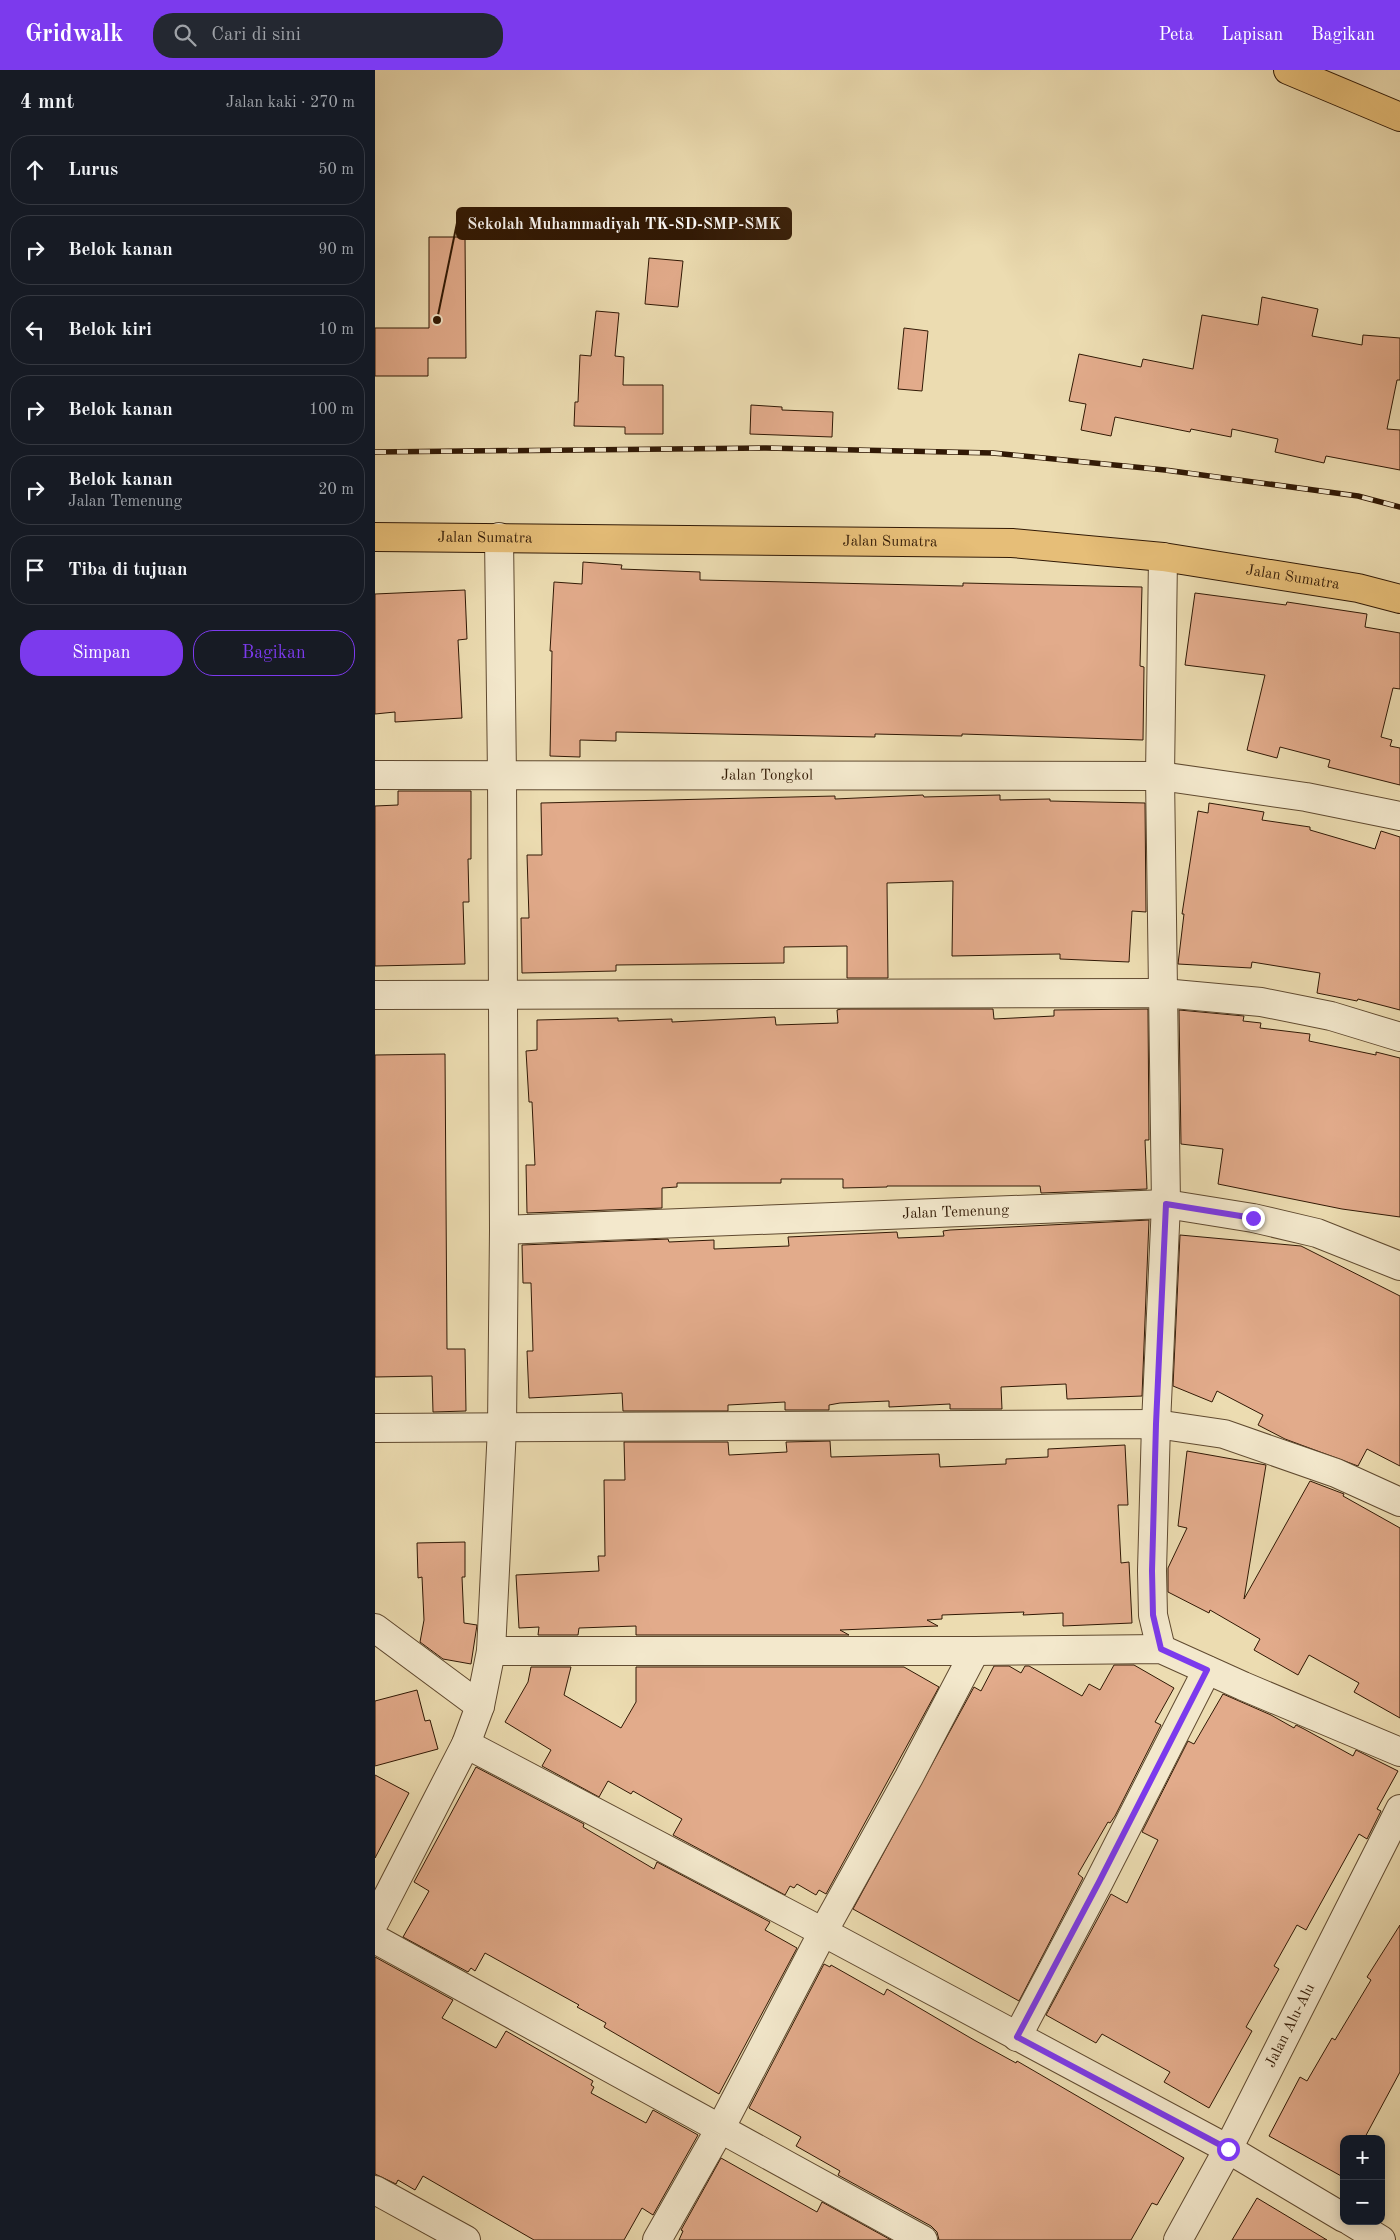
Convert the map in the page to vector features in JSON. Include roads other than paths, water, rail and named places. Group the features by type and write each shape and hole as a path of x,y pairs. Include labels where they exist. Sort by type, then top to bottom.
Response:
{"highway":[{"path":"1287,70 1400,117"},
{"name":"Jalan Sumatra","path":"375,537 1012,543 1163,557 1358,588 1400,599"}],"street":[{"path":"375,1921 466,1744 480,1706 491,1651 501,1428 504,1230 503,776 499,537"},
{"path":"1161,1649 1153,1615 1156,1424 1166,1204 1160,776 1163,557"},
{"name":"Jalan Tongkol","path":"375,775 1160,776 1306,796 1400,816"},
{"path":"375,994 1163,993 1261,1002 1331,1016 1400,1037"},
{"name":"Jalan Temenung","path":"504,1230 1166,1204 1253,1218 1317,1233 1400,1266"},
{"path":"375,1428 1156,1424 1224,1434 1336,1473 1400,1502"},
{"path":"375,1628 480,1706"},
{"path":"491,1651 1161,1649 1400,1752"},
{"path":"657,2240 720,2129 823,1932 909,1777 975,1651"},
{"path":"1017,2037 1099,1882 1207,1670"},
{"path":"466,1744 823,1932 1228,2149 1340,2216"},
{"name":"Jalan Alu-Alu","path":"1178,2240 1228,2149 1400,1809"},
{"path":"375,1939 923,2240"},
{"path":"375,2190 466,2240"},
{"path":"1356,2225 1381,2240"}],"railway":[{"path":"375,452 766,448 993,453 1165,470 1358,496 1400,507"}],"place":[{"name":"Sekolah Muhammadiyah TK-SD-SMP-SMK","path":"437,320"}]}
